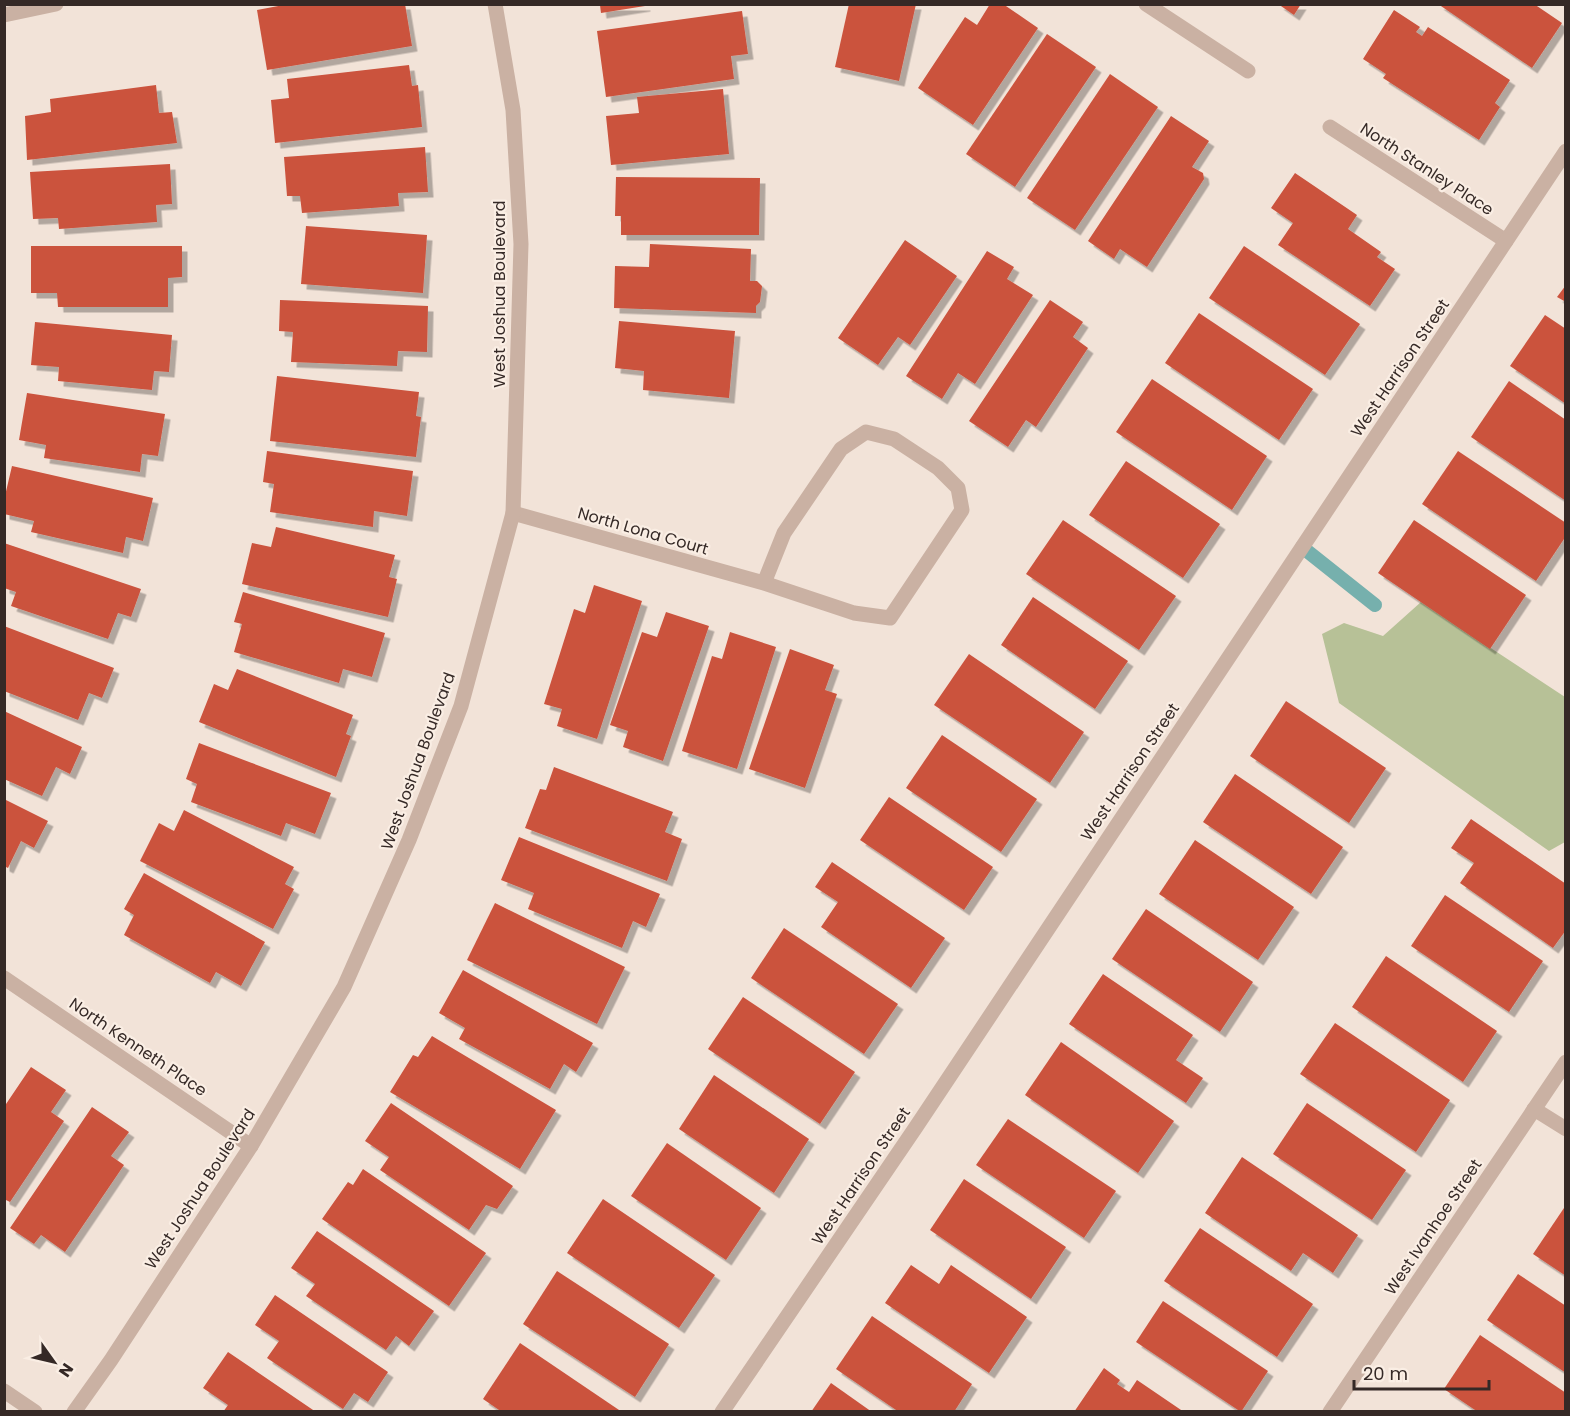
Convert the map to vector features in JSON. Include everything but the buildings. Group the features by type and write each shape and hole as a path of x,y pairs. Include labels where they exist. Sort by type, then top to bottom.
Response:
{"street":[{"path":"4,15 56,4"},
{"name":"West Joshua Boulevard","path":"74,1412 111,1360 251,1146 344,987 409,840 461,706 513,513 521,244 513,110 495,4"},
{"path":"1146,4 1248,71"},
{"name":"North Stanley Place","path":"1330,127 1506,241"},
{"name":"West Harrison Street","path":"722,1412 916,1127 1566,151"},
{"name":"North Lona Court","path":"513,513 764,583 854,613 890,618 962,510 958,488 938,468 894,439 866,432 841,449 784,534 764,583"},
{"name":"North Kenneth Place","path":"4,978 251,1146"},
{"name":"West Ivanhoe Street","path":"1330,1412 1566,1062"},
{"path":"1534,1108 1566,1129"},
{"path":"4,1391 35,1412"}],"green space":[{"path":"1421,602 1565,697 1565,842 1549,851 1339,703 1322,634 1344,623 1383,636"}],"waterway":[{"path":"1302,547 1375,605"}]}
